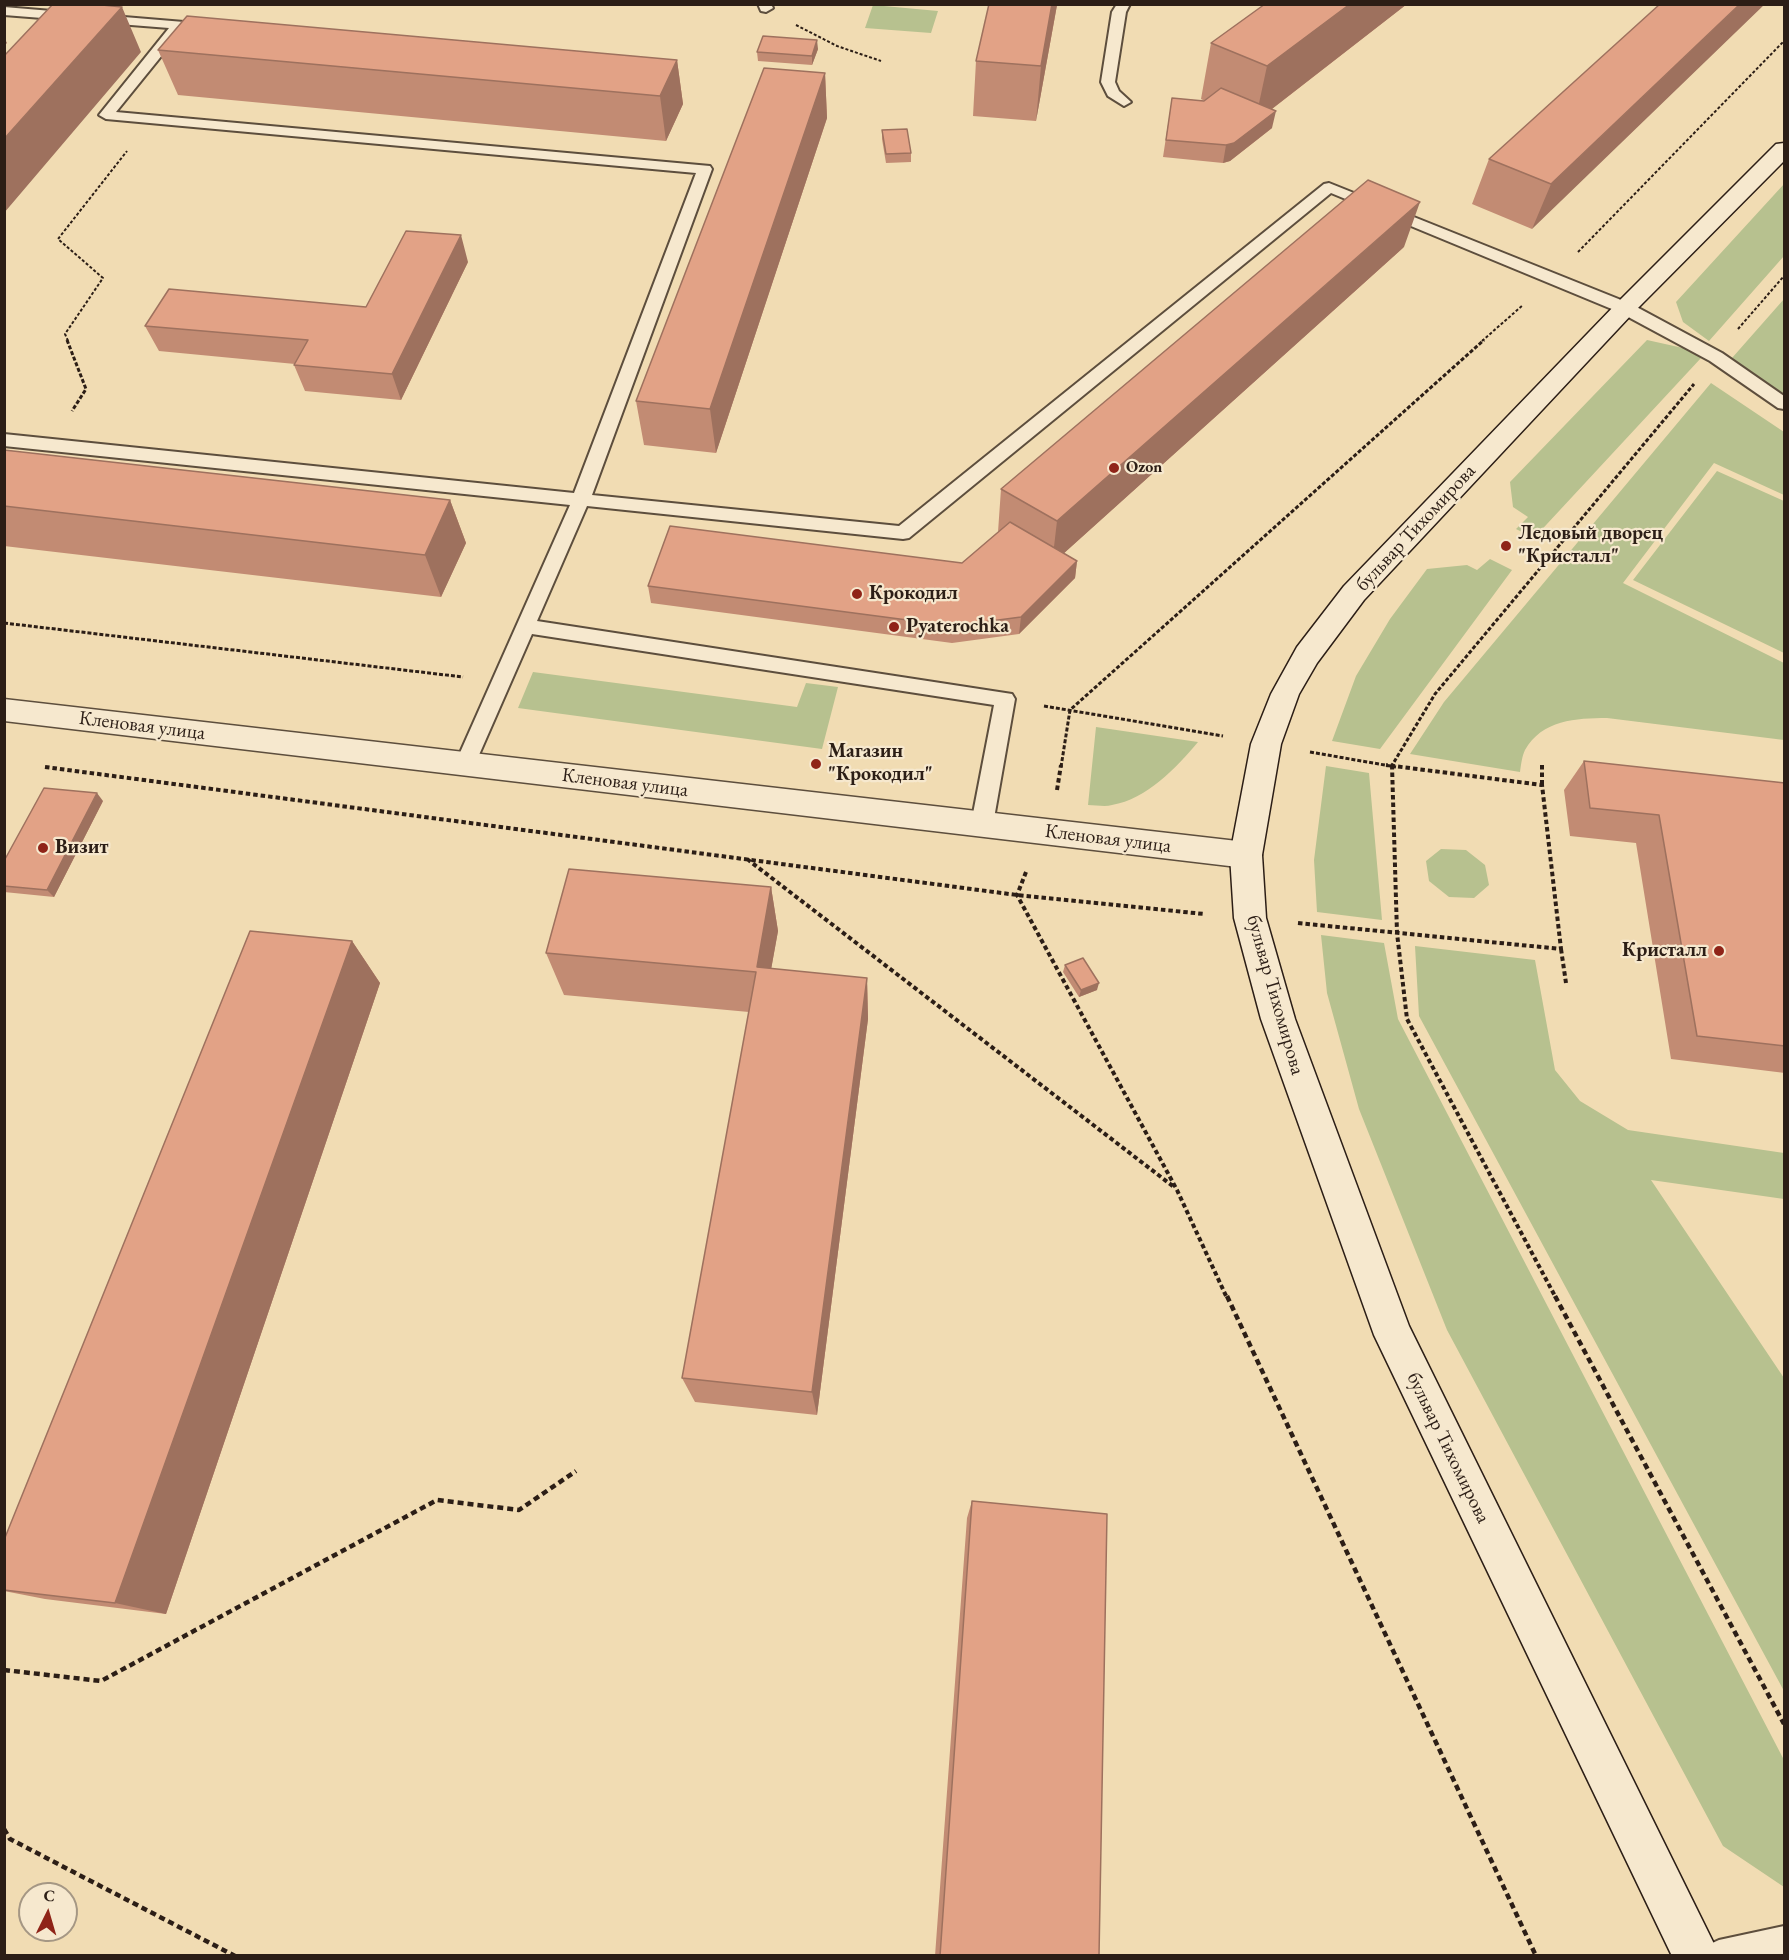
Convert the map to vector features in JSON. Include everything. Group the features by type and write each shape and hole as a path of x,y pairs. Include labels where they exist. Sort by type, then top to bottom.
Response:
{"street":[{"name":"бульвар Тихомирова","path":"1697,1956 1393,1335 1278,1019 1250,918 1246,855 1266,744 1285,694 1307,655 1354,593 1625,308 1785,149"},
{"name":"Кленовая улица","path":"4,710 1246,855"}],"lane":[{"path":"1124,4 1119,12 1108,82 1113,93 1124,102"},
{"path":"4,10 179,25 106,115 705,170 581,499 465,764"},
{"path":"56,32 70,16"},
{"path":"4,440 903,533 1329,187 1625,308 1716,357 1785,404"},
{"path":"526,626 1005,699 982,824"},
{"path":"1719,1956 1785,1942"}],"path":[{"path":"765,6 828,44 855,56 881,61"},
{"path":"1536,1956 1177,1190 1017,895 1041,831 1054,804 1070,710 1553,278 1785,41"},
{"path":"50,444 86,389 65,334 103,278 57,239 152,119"},
{"path":"1785,276 1435,694 1391,766 1397,933 1407,1019 1785,1724"},
{"path":"4,623 502,682"},
{"path":"1005,699 1391,766"},
{"path":"1542,765 1542,785"},
{"path":"45,767 139,778"},
{"path":"746,859 1177,1190"},
{"path":"1561,949 1566,983"},
{"path":"4,1670 101,1681 437,1500 519,1510 576,1471"},
{"path":"4,1829 10,1839 235,1956"}],"green space":[{"path":"873,5 938,11 931,33 865,28"},
{"path":"1784,184 1784,256 1709,341 1683,322 1676,302"},
{"path":"1784,299 1784,394 1732,358"},
{"path":"1647,340 1692,350 1701,358 1534,538 1516,529 1528,517 1513,507 1510,482"},
{"path":"1711,383 1784,432 1784,495 1714,463 1623,583 1784,663 1784,740 1595,718 1572,720 1541,732 1525,750 1520,772 1410,754 1444,702"},
{"path":"1717,471 1784,501 1784,653 1633,580"},
{"path":"1490,559 1512,570 1380,749 1332,741 1356,676 1390,619 1427,569 1467,565 1477,570"},
{"path":"533,672 797,707 806,683 838,687 822,749 518,708"},
{"path":"1096,727 1198,742 1160,781 1137,796 1109,806 1088,805"},
{"path":"1326,766 1369,773 1382,920 1317,912 1314,860"},
{"path":"1441,849 1466,850 1485,865 1489,885 1474,898 1449,897 1429,881 1426,861"},
{"path":"1321,935 1384,943 1398,1019 1784,1760 1784,1887 1723,1846 1447,1330 1359,1109 1327,993"},
{"path":"1415,946 1535,960 1555,1070 1580,1101 1628,1130 1784,1153 1784,1199 1651,1180 1784,1378 1784,1691 1419,1016"}],"building":[{"path":"53,4 122,7 4,139 4,56"},
{"path":"989,4 1052,4 1041,66 976,61"},
{"path":"1265,4 1350,4 1267,66 1211,43"},
{"path":"1660,4 1740,4 1551,184 1489,159"},
{"path":"187,16 677,60 660,96 158,50"},
{"path":"763,36 817,40 812,56 757,52"},
{"path":"764,68 825,73 710,409 636,401"},
{"path":"1221,88 1276,111 1234,143 1226,145 1166,140 1172,98 1204,101"},
{"path":"907,129 911,153 886,154 882,130"},
{"path":"1368,180 1420,202 1057,521 1001,489"},
{"path":"406,231 461,235 392,374 294,365 308,340 145,326 169,289 366,307"},
{"path":"4,450 450,500 425,555 4,506"},
{"name":"Крокодил","path":"1010,522 1077,561 1021,617 953,626 648,586 670,526 962,563"},
{"name":"Кристалл","path":"1584,761 1785,783 1785,1046 1697,1036 1659,815 1590,808"},
{"path":"44,788 97,793 47,890 4,886 4,861"},
{"path":"569,869 771,887 757,967 867,978 812,1392 682,1378 756,972 546,953"},
{"path":"250,931 352,941 115,1603 4,1590 4,1540"},
{"path":"1083,958 1099,983 1081,990 1065,965"},
{"path":"972,1501 1107,1514 1099,1956 940,1956"}],"place":[{"name":"Ozon","path":"1114,468"},
{"name":"Ледовый дворец \"Кристалл\"","path":"1506,546"},
{"name":"Крокодил","path":"857,594"},
{"name":"Pyaterochka","path":"894,627"},
{"name":"Магазин \"Крокодил\"","path":"816,764"},
{"name":"Визит","path":"43,848"},
{"name":"Кристалл","path":"1719,951"}]}
